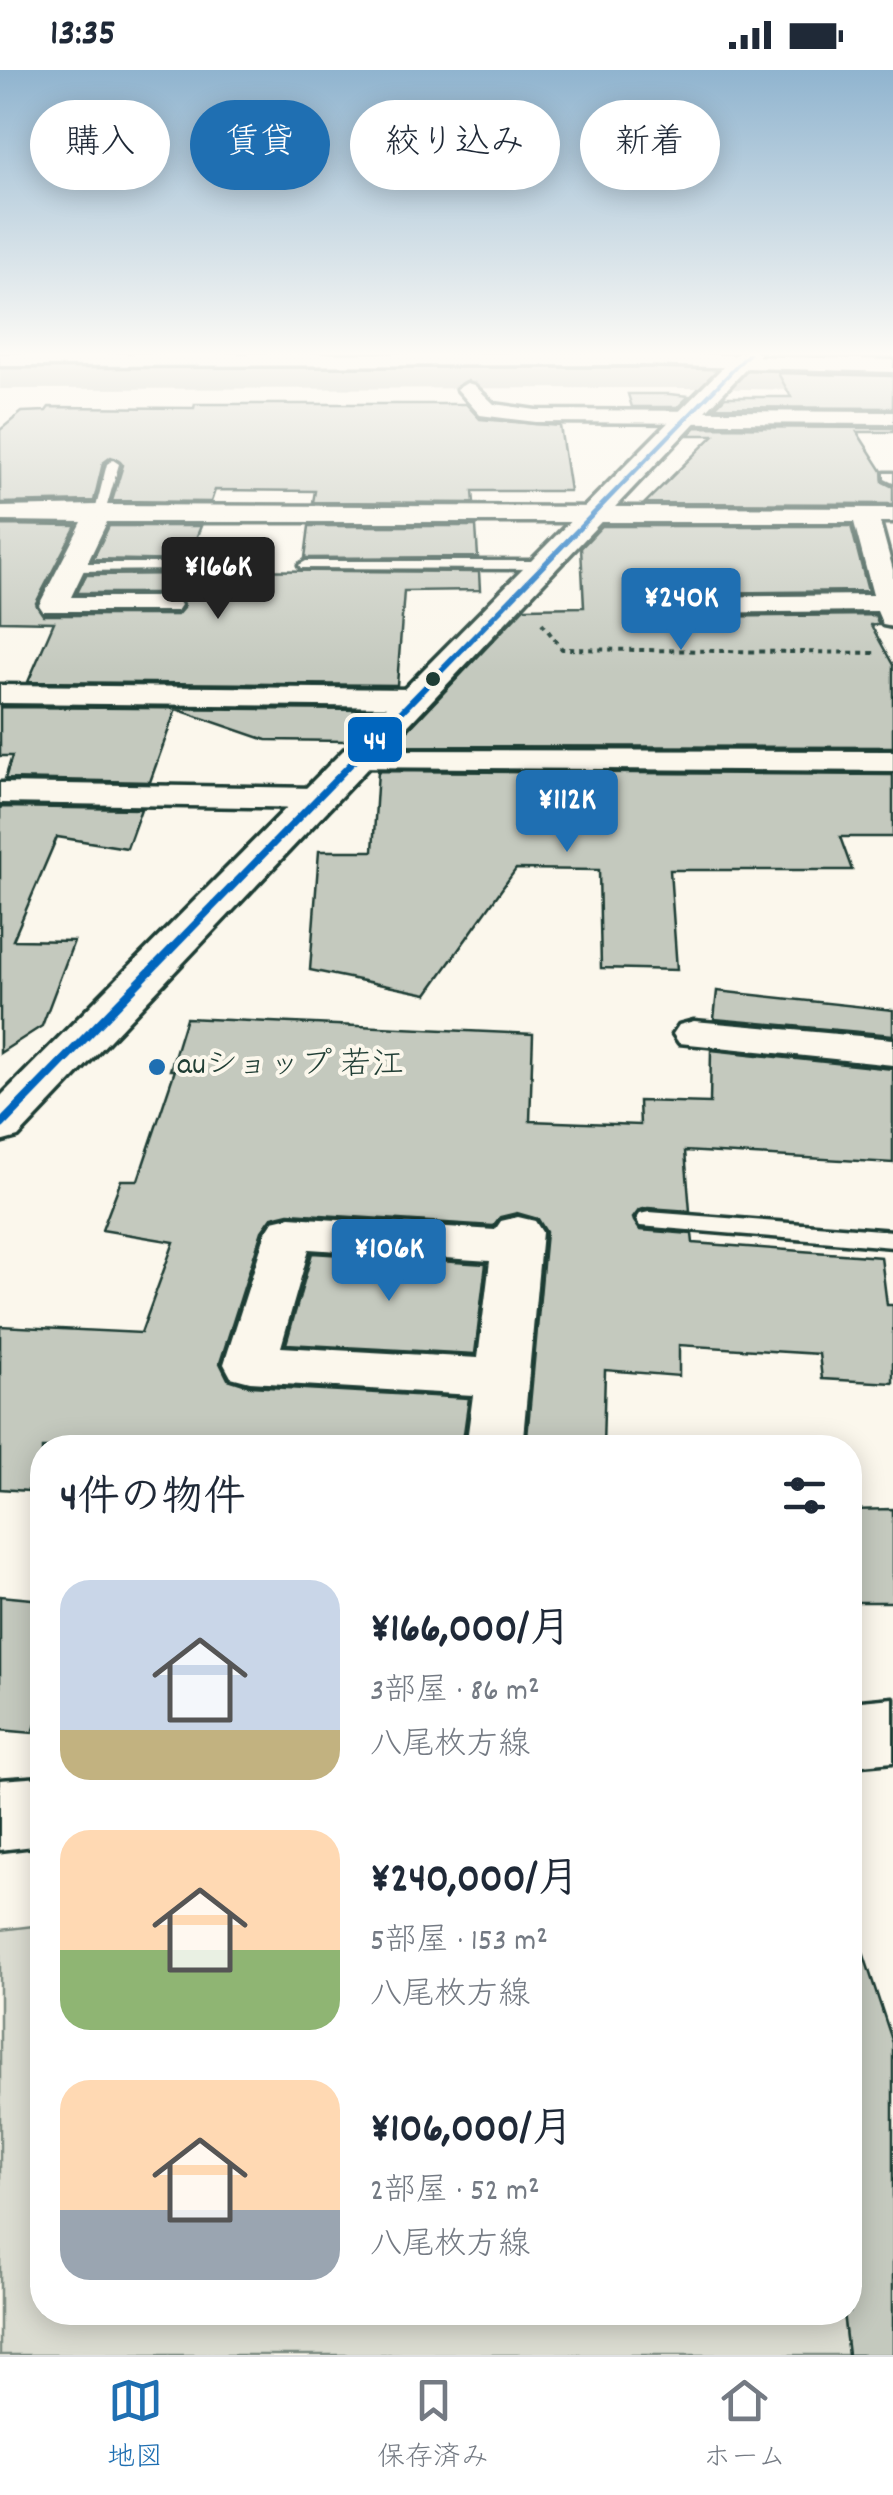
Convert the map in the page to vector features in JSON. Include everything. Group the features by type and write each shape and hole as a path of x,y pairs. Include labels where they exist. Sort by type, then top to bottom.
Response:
{"main road":[{"path":"0,1126 646,460"},
{"path":"862,1733 893,1730"},
{"path":"0,1815 30,1812"}],"street":[{"path":"99,512 53,605 167,605"},
{"path":"0,514 893,514"},
{"path":"684,605 889,629 865,515"},
{"path":"0,694 414,698"},
{"path":"354,760 893,761"},
{"path":"0,793 315,798"},
{"path":"694,1034 893,1052"},
{"path":"495,1435 502,1378 517,1239 290,1232 250,1364 502,1378"}],"lane":[{"path":"99,512 113,464"},
{"path":"306,565 544,566"},
{"path":"72,567 183,567"},
{"path":"649,1220 893,1239"}],"path":[{"path":"507,603 529,606 562,649 889,629"}],"shaded area":[{"path":"30,1926 30,2325 844,2325 848,2355 0,2355 0,1930"}],"building":[{"path":"0,460 107,460 103,463 94,501 0,503"},
{"path":"115,460 565,460 570,491 473,491 474,503 313,502 315,491 215,490 211,502 112,501 123,465"},
{"path":"689,460 875,460 883,482 893,487 893,504 645,503"},
{"path":"0,525 76,526 36,603 43,615 177,615 184,607 180,597 168,593 77,593 86,575 188,574 192,570 479,572 480,590 404,591 397,685 28,682 54,622 0,621"},
{"path":"109,526 201,526 187,561 93,559"},
{"path":"309,526 476,526 478,557 305,558"},
{"path":"602,526 851,526 868,591 684,593 666,606 684,617 875,615 879,625 871,625 893,665 893,747 393,746 524,608 584,607 581,548"},
{"path":"0,707 378,710 348,741 266,740 176,709 150,782 5,779 12,756 0,756"},
{"path":"378,771 893,775 893,837 840,837 852,870 670,870 677,970 601,968 599,870 516,869 427,994 310,970 319,851 373,851"},
{"path":"0,807 141,809 127,848 57,837 13,940 74,941 42,1026 0,1053"},
{"path":"717,991 893,1010 893,1035 714,1019"},
{"path":"186,1018 533,1034 530,1121 640,1125 639,1101 710,1103 711,1050 893,1069 893,1163 685,1151 690,1211 648,1208 639,1210 633,1218 640,1230 692,1234 693,1243 881,1257 887,1305 893,1305 893,1383 822,1379 819,1354 679,1345 679,1376 605,1370 603,1435 527,1435 546,1232 538,1219 517,1213 500,1217 493,1226 289,1213 272,1217 262,1231 220,1363 228,1379 250,1386 469,1398 464,1435 30,1435 30,1491 0,1489 0,1326 141,1333 174,1242 102,1230 121,1180 138,1180 175,1070 170,1070"},
{"path":"312,1253 486,1264 475,1354 286,1344"},
{"path":"893,1509 893,1602 862,1602 862,1510"},
{"path":"0,1596 30,1599 30,1733 0,1730"},
{"path":"862,1949 893,2043 893,2355 848,2355 845,2325 862,2325"}],"transit line":[{"name":"44","path":"0,1126 647,460"}],"place":[{"name":"auショップ 若江","path":"157,1067"}]}
